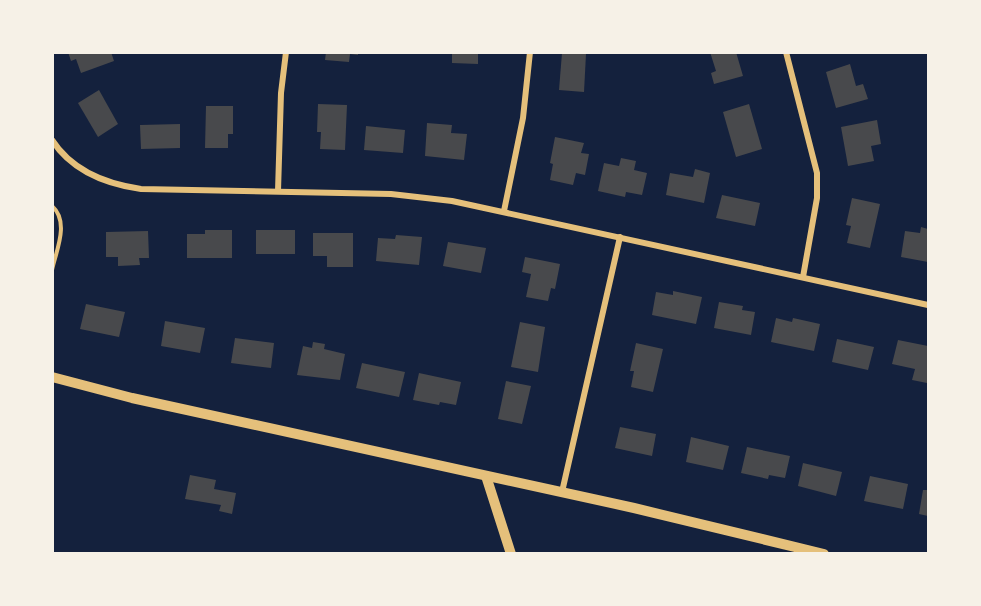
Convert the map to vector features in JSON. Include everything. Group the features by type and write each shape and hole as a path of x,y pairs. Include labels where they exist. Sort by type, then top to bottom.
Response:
{"main road":[{"path":"52,377 132,399 562,492 824,554"},
{"path":"486,476 511,554"}],"street":[{"path":"278,191 281,93 286,52"},
{"path":"504,211 525,107 530,52"},
{"path":"786,52 813,149 817,173 817,198 803,278"},
{"path":"52,140 68,159 85,172 119,186 141,189 391,194 452,201 928,305"},
{"path":"562,492 620,237"}],"lane":[{"path":"52,206 59,212 62,223 52,270"}],"building":[{"path":"68,52 111,52 114,61 81,73 76,59 71,61"},
{"path":"326,52 358,52 358,55 350,54 349,62 325,60"},
{"path":"452,52 478,52 478,64 452,63"},
{"path":"710,52 736,52 743,76 714,84 711,73 716,71"},
{"path":"562,53 586,54 584,92 559,90"},
{"path":"850,64 856,86 863,84 868,99 836,108 826,72"},
{"path":"99,90 118,124 98,137 78,103"},
{"path":"318,104 347,105 345,150 320,149 321,132 317,132"},
{"path":"749,104 762,149 736,157 723,112"},
{"path":"206,106 233,106 233,134 228,134 228,148 205,148"},
{"path":"877,120 881,144 871,146 874,161 848,166 841,127"},
{"path":"427,123 452,125 451,133 467,134 464,160 425,156"},
{"path":"180,124 180,148 141,149 140,125"},
{"path":"366,126 405,130 403,153 364,150"},
{"path":"555,137 584,143 581,153 589,154 585,175 576,173 573,185 550,180 553,164 550,163"},
{"path":"621,158 636,161 634,170 647,173 642,195 626,192 625,197 598,191 604,163 619,166"},
{"path":"695,169 710,173 704,203 666,195 670,173 693,177"},
{"path":"722,195 760,203 755,226 716,218"},
{"path":"852,198 880,204 870,248 847,243 851,226 846,225"},
{"path":"921,227 928,229 928,262 901,257 905,231 920,233"},
{"path":"205,230 232,230 232,258 187,258 187,234 205,234"},
{"path":"256,230 295,230 295,254 256,254"},
{"path":"148,231 149,258 139,258 140,265 118,266 118,257 106,257 106,232"},
{"path":"313,233 353,233 353,267 327,267 327,256 313,256"},
{"path":"396,235 422,237 419,265 376,261 378,238 395,239"},
{"path":"448,242 486,248 481,273 443,266"},
{"path":"525,257 560,264 555,289 551,288 548,301 526,297 531,274 522,272"},
{"path":"673,291 702,297 696,324 652,315 656,292 673,295"},
{"path":"719,302 743,306 742,310 755,312 751,335 714,328"},
{"path":"86,304 125,312 119,337 80,329"},
{"path":"776,318 792,322 793,318 820,324 814,351 771,342"},
{"path":"165,321 205,328 200,353 161,346"},
{"path":"520,322 545,327 538,372 511,367"},
{"path":"235,338 274,343 271,368 231,363"},
{"path":"837,339 874,347 868,370 832,362"},
{"path":"898,340 928,346 927,383 912,380 915,369 892,364"},
{"path":"313,342 325,344 324,349 345,354 340,380 297,375 303,346 312,348"},
{"path":"636,343 663,349 653,392 631,387 634,371 630,371"},
{"path":"362,363 405,372 399,397 356,388"},
{"path":"419,373 461,382 456,405 440,402 439,405 413,400"},
{"path":"506,381 531,386 522,424 498,419"},
{"path":"620,427 656,434 652,456 615,448"},
{"path":"691,437 729,446 723,470 686,462"},
{"path":"747,447 790,456 785,478 769,475 768,479 741,473"},
{"path":"803,463 842,472 836,496 798,486"},
{"path":"190,475 216,480 214,489 236,493 232,514 219,511 221,505 185,499"},
{"path":"870,476 908,484 903,509 864,501"},
{"path":"923,490 928,490 928,516 919,514"}]}
